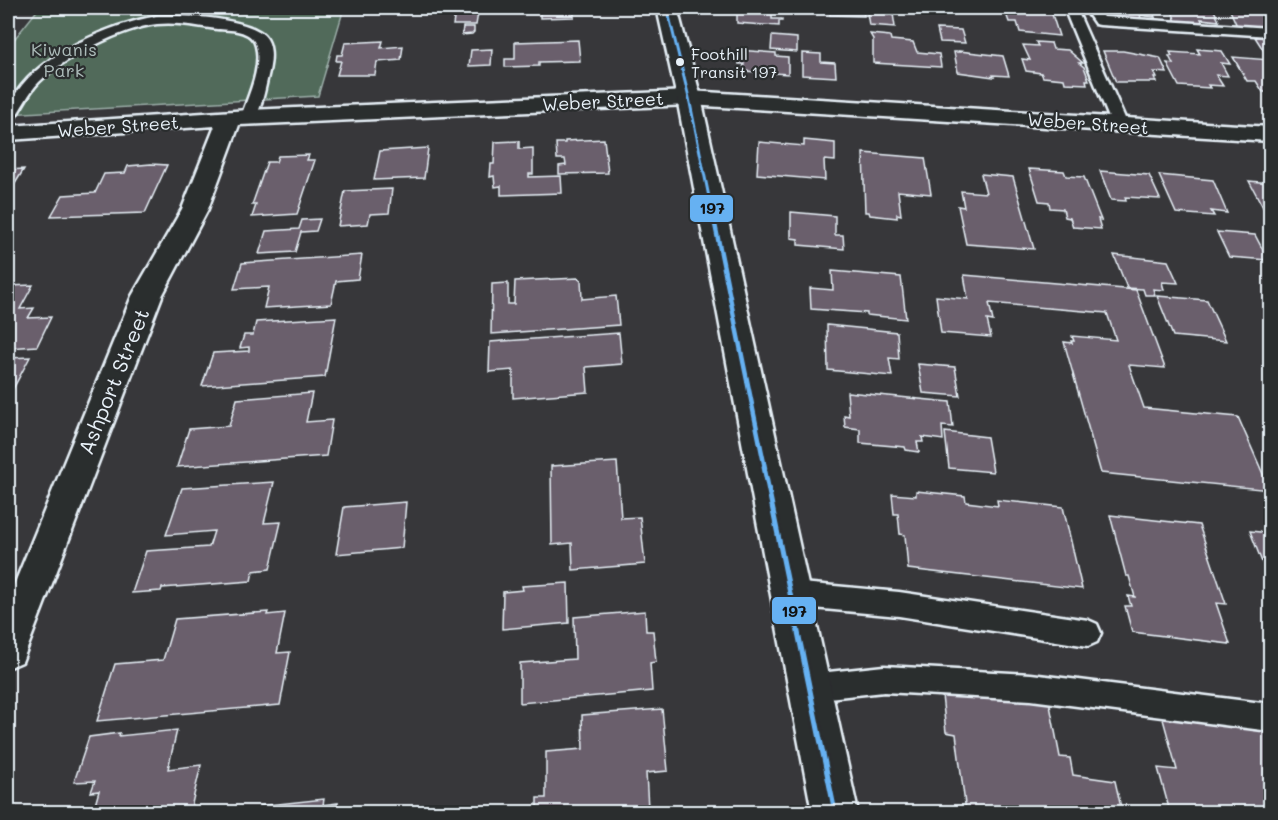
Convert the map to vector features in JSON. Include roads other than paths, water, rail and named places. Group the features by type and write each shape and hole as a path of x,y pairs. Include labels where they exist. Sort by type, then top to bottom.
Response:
{"street":[{"path":"667,8 689,98 835,813"},
{"name":"Weber Street","path":"8,133 239,118 689,98 1270,134"},
{"name":"Ashport Street","path":"8,648 147,297 195,209 239,118"}],"lane":[{"path":"1070,8 1120,125"},
{"path":"1090,8 1100,21 1270,32"},
{"path":"8,117 34,79 59,62 101,38 130,26 157,20 237,27 255,34 263,45 262,66 239,118"},
{"path":"791,594 899,604 1088,633"},
{"path":"810,687 884,680 1031,687 1270,718"}],"place":[{"name":"Foothill Transit 197","path":"680,62"}],"park label":[{"name":"Kiwanis Park","path":"64,59"}]}
